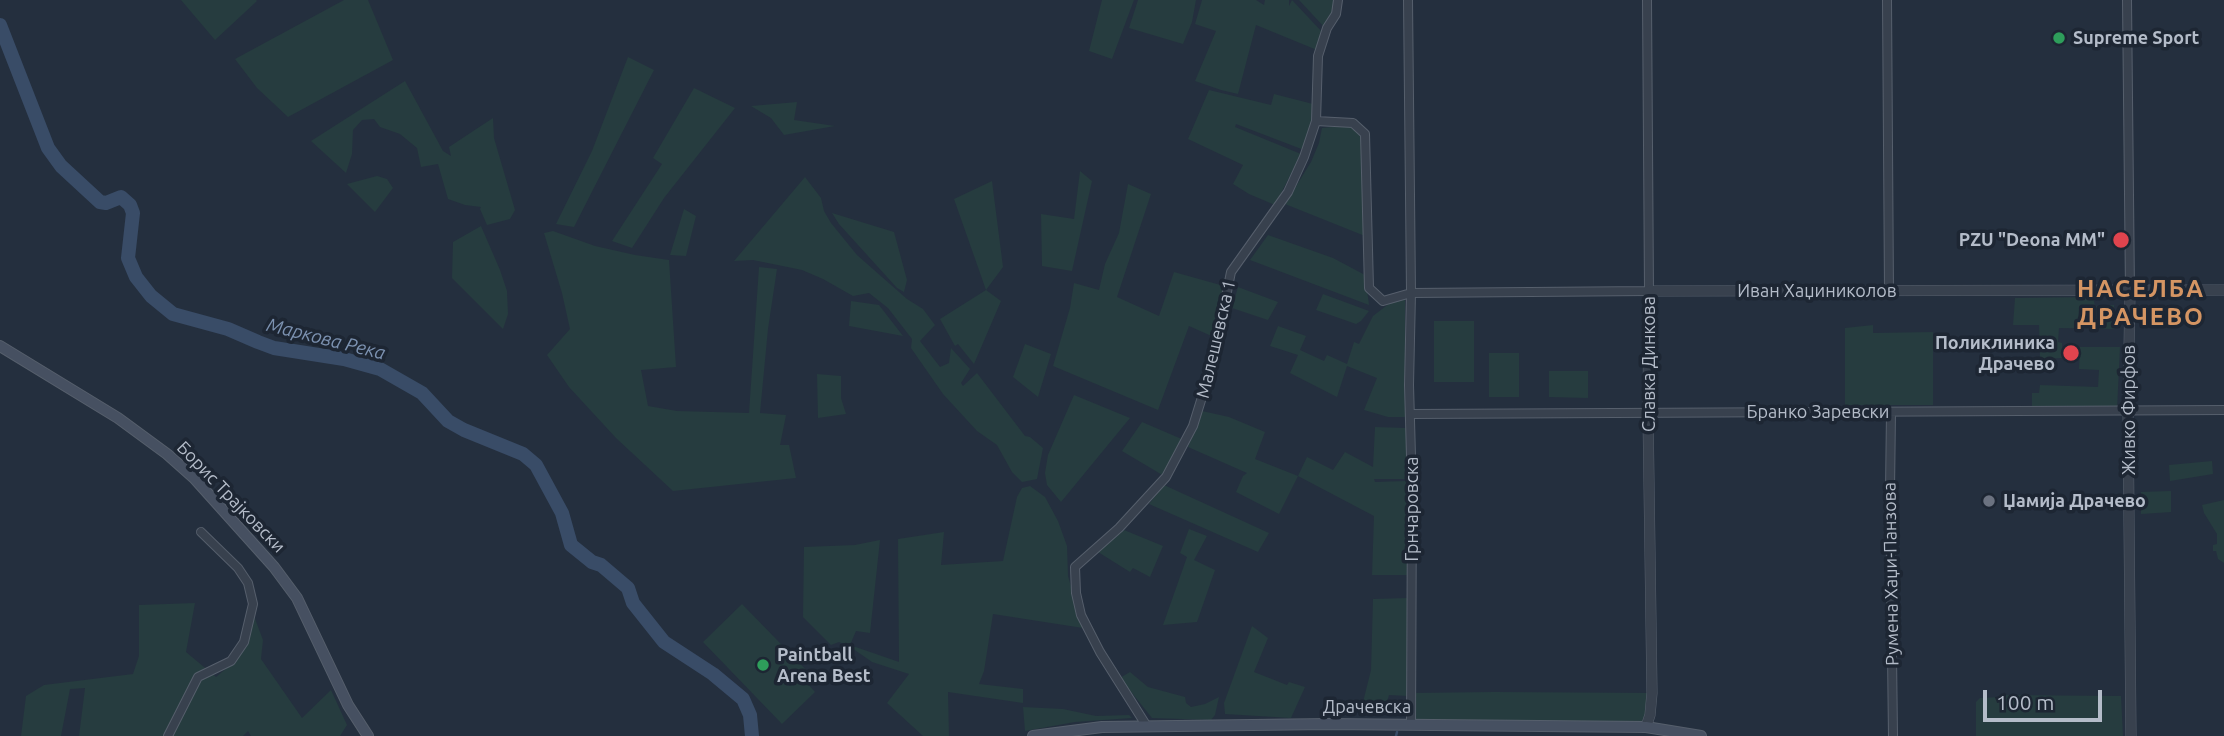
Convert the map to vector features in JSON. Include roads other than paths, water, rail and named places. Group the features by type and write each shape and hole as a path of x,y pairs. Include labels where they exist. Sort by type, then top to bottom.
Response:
{"main road":[{"name":"Борис Трајковски","path":"0,346 118,418 167,454 194,478 274,567 297,598 348,705 368,736"},
{"name":"Драчевска","path":"1034,736 1102,727 1244,725 1407,729 1646,727 1700,736"}],"street":[{"name":"Малешевска 1","path":"1146,726 1100,652 1081,615 1076,593 1075,567 1142,505 1166,477 1184,447 1212,365 1231,272 1288,192 1316,121 1318,56 1327,28 1336,14 1338,0"},
{"name":"Грнчаровска","path":"1407,729 1411,414 1408,0"},
{"name":"Славка Динкова","path":"1646,727 1652,693 1647,0"},
{"path":"1887,0 1889,291"},
{"name":"Живко Фирфов","path":"2127,0 2131,736"},
{"path":"1316,121 1353,123 1363,131 1369,288 1383,301 1411,293"},
{"name":"Иван Хаџиниколов","path":"1411,293 2224,290"},
{"name":"Бранко Заревски","path":"1411,414 2224,410"},
{"name":"Румена Хаџи-Панзова","path":"1891,412 1893,736"},
{"path":"168,736 198,677 231,661 244,642 253,604 248,583 238,568 201,532"},
{"path":"1587,727 1597,722 1635,723 1650,715"},
{"path":"1238,736 1244,725"}],"waterway":[{"name":"Маркова Река","path":"0,25 48,148 61,166 100,202 106,203 121,197 130,205 133,213 128,258 136,277 151,296 173,314 228,329 274,348 344,359 380,369 422,393 448,421 523,454 536,465 562,513 571,545 592,562 601,565 628,588 633,603 664,642 713,674 743,699 750,715 752,736"},
{"path":"1396,736 1397,732"}],"place":[{"name":"Supreme Sport","path":"2059,38"},
{"name":"PZU \"Deona MM\"","path":"2121,240"},
{"name":"Поликлиника Драчево","path":"2071,353"},
{"name":"Џамија Драчево","path":"1989,501"},
{"name":"Paintball Arena Best","path":"763,665"}],"district":[{"name":"НАСЕЛБА ДРАЧЕВО","path":"2141,303"}]}
